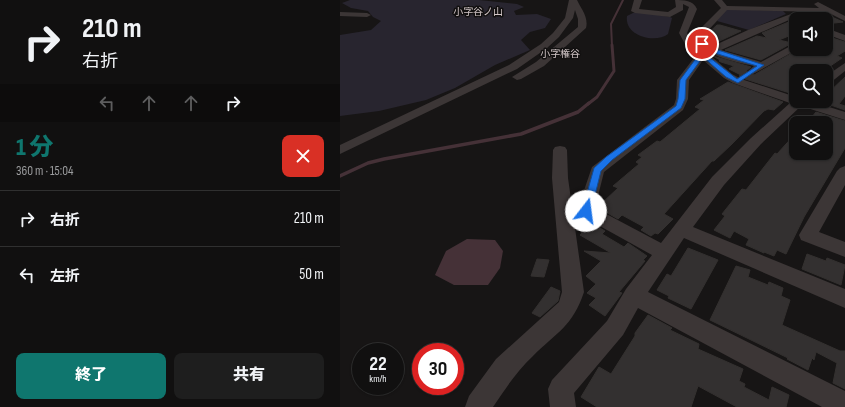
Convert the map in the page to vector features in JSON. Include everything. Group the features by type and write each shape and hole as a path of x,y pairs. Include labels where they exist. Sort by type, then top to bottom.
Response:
{"street":[{"path":"638,0 635,11 670,15 680,8 680,0 692,6 693,9 683,33 688,42 707,52 762,65"},
{"path":"718,0 725,8"},
{"path":"814,0 827,10 845,19"},
{"path":"340,150 513,67 548,42 566,23 576,1"},
{"path":"510,82 540,64 582,28 584,22 578,12 576,1"},
{"path":"789,98 738,81 728,76 707,52 698,36 725,8 827,10"},
{"path":"785,9 789,12"},
{"path":"340,14 367,15"},
{"path":"664,253 586,211 597,170 609,159 679,107 682,99 683,80 707,52 751,32 789,20"},
{"path":"833,34 845,38"},
{"path":"738,81 789,50"},
{"path":"833,75 845,66"},
{"path":"340,159 484,81"},
{"path":"392,131 469,101"},
{"path":"563,407 561,389 615,328 634,295 681,229 718,181 756,141 791,108"},
{"path":"820,108 845,116"},
{"path":"478,407 505,368 568,307 573,292 564,199 560,176 560,150"},
{"path":"845,171 808,235 845,250"},
{"path":"681,229 845,299"},
{"path":"634,295 845,405"}],"shaded area":[{"path":"350,0 479,0 517,4 524,7 514,11 516,15 537,14 551,19 545,28 530,32 521,40 530,50 495,65 455,88 426,100 379,111 340,116 340,35 371,30 381,21 373,17 368,11 351,8 342,3"},
{"path":"725,9 783,11 786,14 749,30 717,21"},
{"path":"638,12 672,18 668,34 662,37 649,38 635,33 630,29 627,23 627,16"},
{"path":"467,239 495,240 503,251 500,268 488,285 454,285 435,275 446,251"}],"building":[{"path":"833,18 843,22 833,23"},
{"path":"789,22 789,36 779,40 789,42 789,45 761,60 725,50 757,36 767,38 762,33"},
{"path":"717,25 741,31 713,44 705,36"},
{"path":"833,38 845,42 845,51 837,56 842,58 833,64 789,64 789,93 742,78 739,76 741,75 729,69 734,66 721,62 713,56 751,67 746,71 754,75 789,55 789,56 833,56"},
{"path":"845,77 845,96 839,104 845,106 845,110 833,106 833,88"},
{"path":"728,82 783,102 774,110 768,109 764,111 732,144 714,161 712,161 664,214 673,219 658,234 655,233 651,236 641,230 644,227 622,215 618,219 604,211 608,208 601,204 618,188 613,186 639,164 636,162 642,157 638,155 657,141 660,142 700,109 695,107 704,100 700,99"},
{"path":"816,112 829,116 813,116"},
{"path":"833,117 845,121 845,148 804,217 786,254 777,250 774,256 746,245 749,239 734,231 730,238 714,230 725,216 722,214 742,189 746,190 775,153 777,154 789,141 789,160 833,160"},
{"path":"591,223 605,231 602,234 624,247 628,243 647,256 643,260 645,261 619,292 622,293 605,316 589,305 596,298 587,293 596,284 586,276 601,261 584,251 611,253 580,235 582,233 581,231"},
{"path":"688,248 718,260 691,309 668,298 669,296 657,290 667,274 671,276"},
{"path":"807,254 826,261 827,258 845,265 841,285 802,269"},
{"path":"537,259 549,260 544,277 531,276"},
{"path":"736,266 750,270 748,277 768,285 769,282 783,288 781,296 790,300 782,325 840,351 845,351 845,389 833,383 837,363 816,352 814,360 812,358 808,370 787,359 788,358 710,320"},
{"path":"551,287 560,291 558,301 540,317 532,313"},
{"path":"648,315 672,328 670,330 699,344 698,349 743,369 739,381 745,384 744,387 769,400 772,387 789,395 786,407 737,407 698,386 691,407 597,407 581,397 599,367 611,374 635,336 635,333"}],"waterway":[{"path":"612,46 611,24 623,0"},
{"path":"588,104 597,97 614,71 612,45"},
{"path":"340,176 368,163 384,159 521,134 578,112 589,103"}],"district":[{"name":"小字谷ノ山","path":"478,11"},
{"name":"小字権谷","path":"560,53"}],"route":[{"path":"586,211 597,170 609,159 679,107 682,99 683,80 702,54 728,76 738,81 762,65 713,50 702,44"}]}
